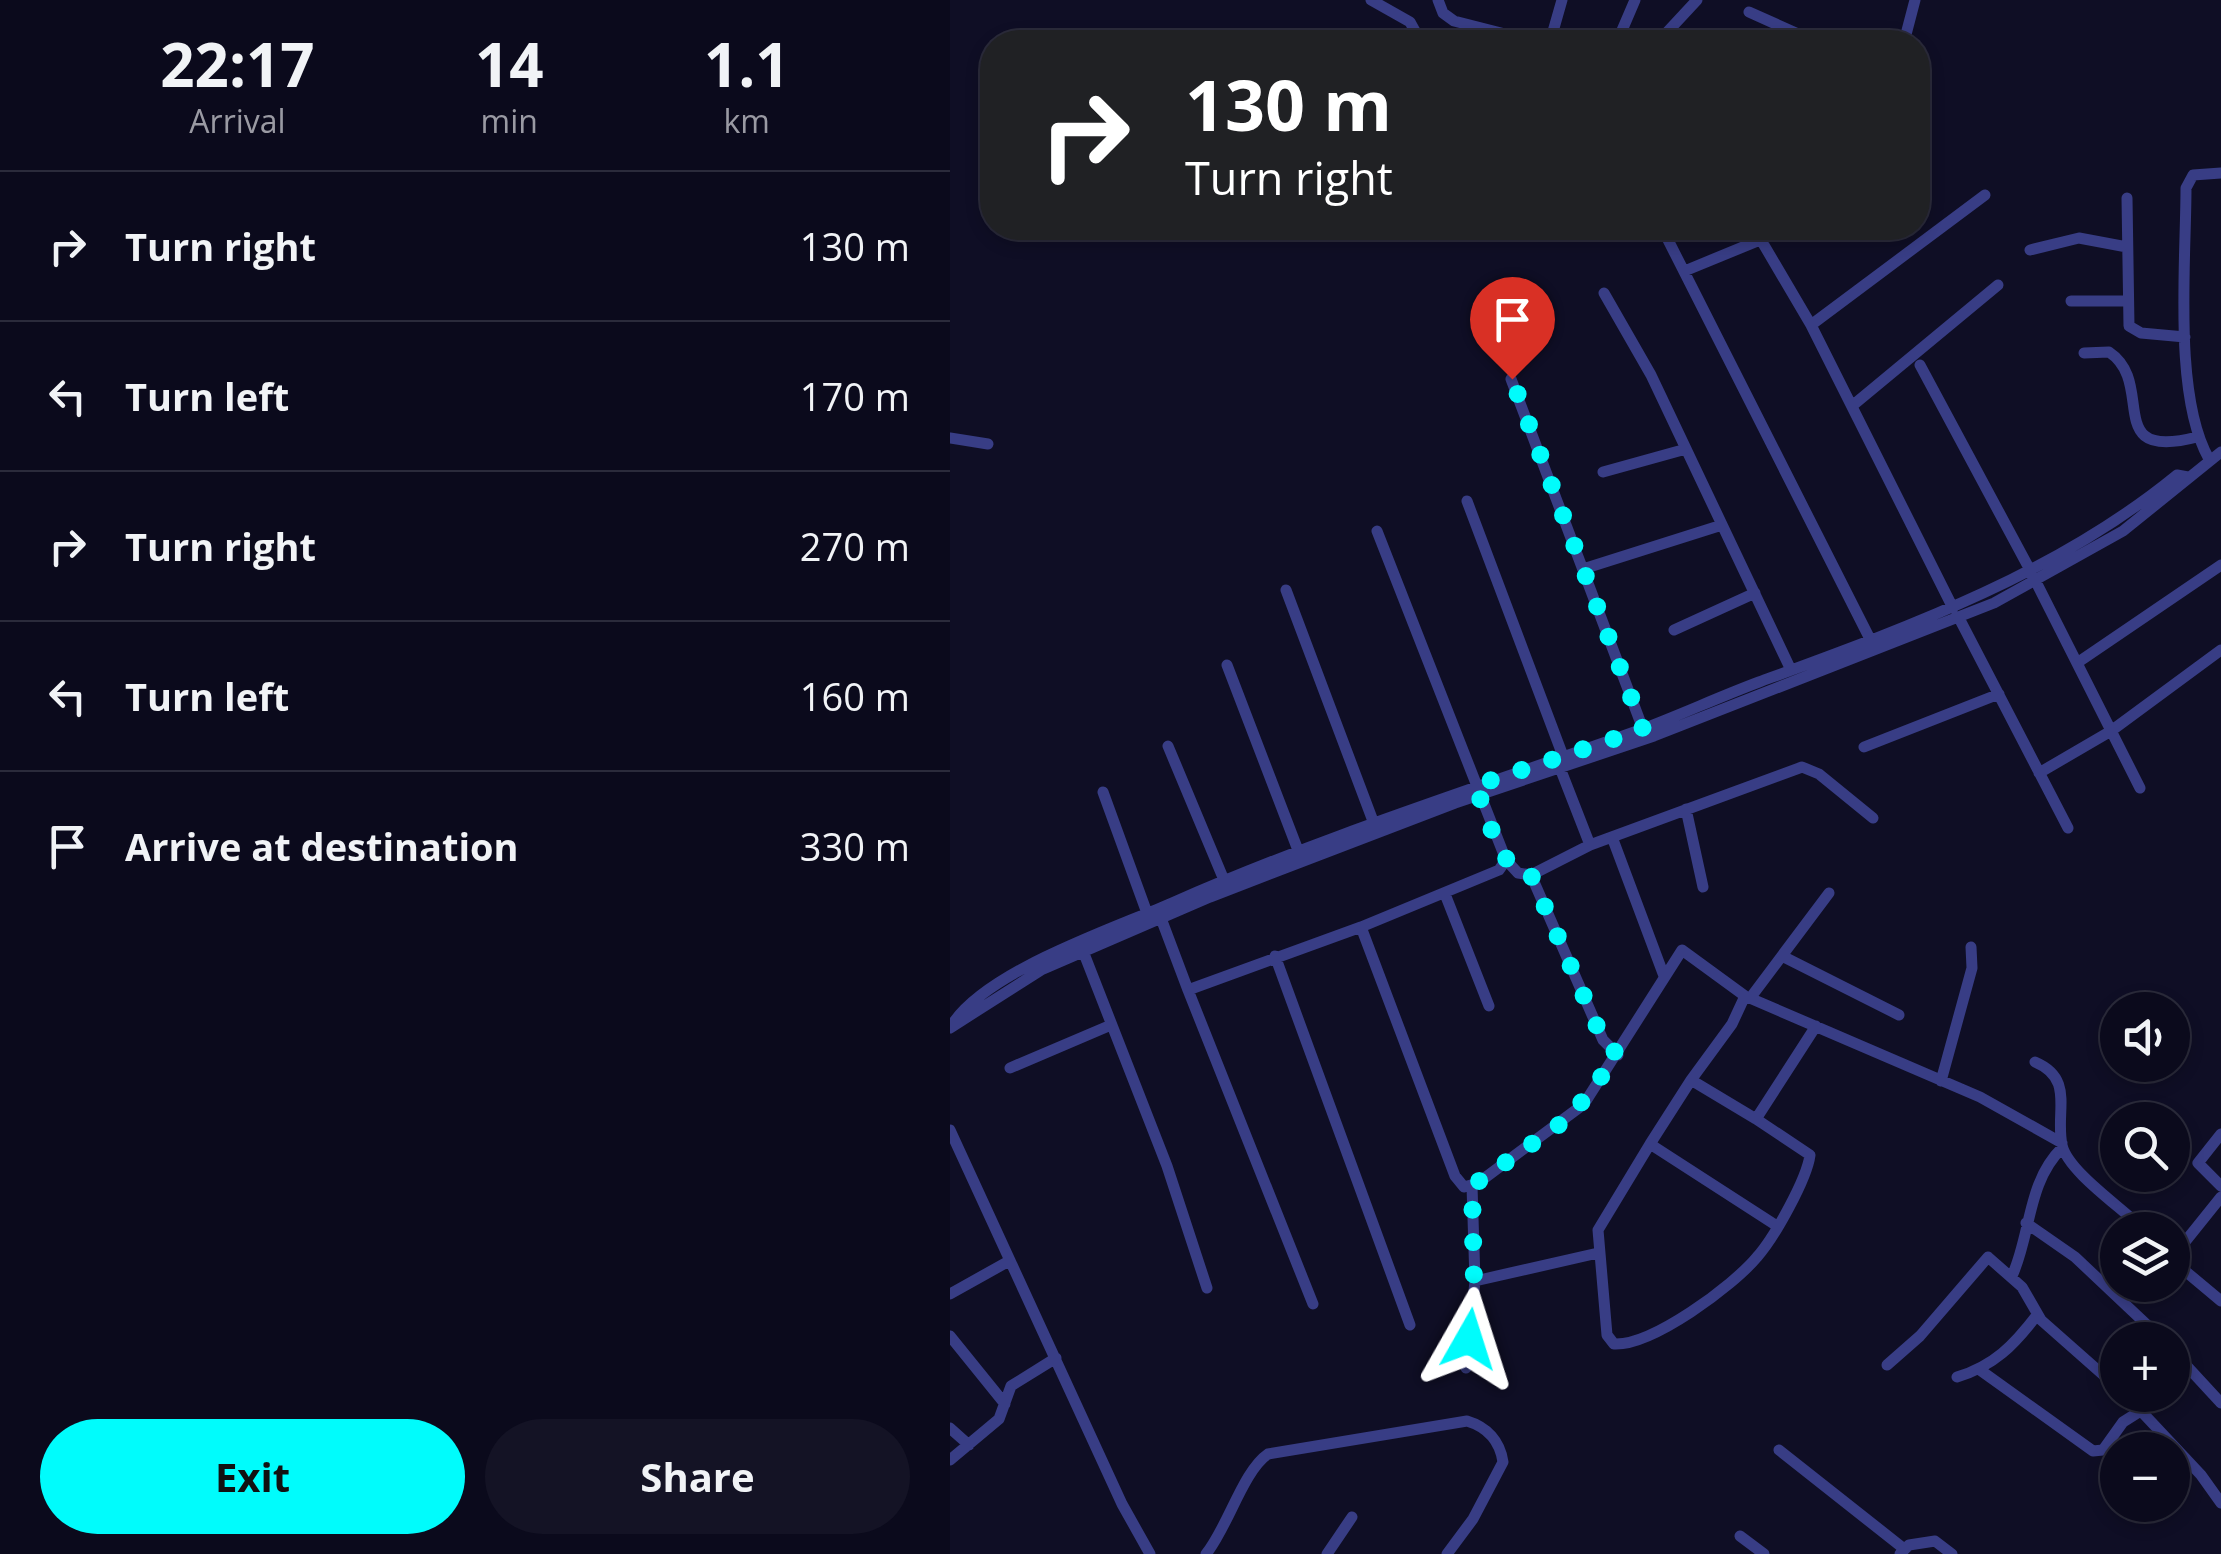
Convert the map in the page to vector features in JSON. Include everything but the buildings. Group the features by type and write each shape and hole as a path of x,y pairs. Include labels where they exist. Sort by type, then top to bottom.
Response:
{"street":[{"path":"1370,0 1410,22 1414,30"},
{"path":"1438,0 1444,14 1454,21 1489,30"},
{"path":"1553,30 1562,0"},
{"path":"1622,30 1636,0"},
{"path":"1669,30 1697,0"},
{"path":"1907,30 1916,0"},
{"path":"1749,12 1789,30"},
{"path":"2208,459 2196,437 2185,336 2187,182 2193,175 2221,173"},
{"path":"1930,236 1984,195"},
{"path":"2127,198 2128,301 2133,331 2185,336"},
{"path":"2030,250 2079,238 2127,247"},
{"path":"1669,240 1870,641"},
{"path":"1687,270 1761,240 1811,325 2068,828"},
{"path":"1811,325 1924,240"},
{"path":"1852,406 1998,285"},
{"path":"1604,293 1651,374 1791,670"},
{"path":"2071,300 2128,301"},
{"path":"2084,353 2109,352 2126,369 2131,378 2133,426 2139,434 2160,441 2196,437"},
{"path":"1920,366 2033,575 2140,788"},
{"path":"1512,379 1643,729"},
{"path":"950,438 988,444"},
{"path":"1604,472 1686,449"},
{"path":"950,1028 1028,978 1155,913 1956,613 2164,502 2208,459 2221,452"},
{"path":"1467,501 1590,845"},
{"path":"1583,569 1722,525"},
{"path":"1377,531 1477,790 1506,860 1518,872 1531,875 1612,836 1802,767 1819,774 1872,818"},
{"path":"2077,663 2221,565"},
{"path":"1286,590 1376,828"},
{"path":"1674,630 1755,593"},
{"path":"1562,762 1776,682 1791,670 1870,641 1914,630"},
{"path":"2039,773 2111,732 2221,650"},
{"path":"1227,665 1301,857"},
{"path":"1864,747 1999,694"},
{"path":"1168,746 1224,880"},
{"path":"1103,792 1188,990 1313,1304"},
{"path":"1686,810 1704,887"},
{"path":"1612,836 1664,976"},
{"path":"950,1028 960,1013 1010,978 1224,880 1301,857"},
{"path":"1188,990 1445,894 1499,870 1506,860"},
{"path":"1531,875 1603,1040 1618,1055"},
{"path":"1691,1080 1810,1155 1777,1226 1749,1266 1676,1322 1621,1344 1607,1335 1598,1254 1603,1218 1691,1080 1732,1024 1748,996 1830,893"},
{"path":"1445,894 1489,1006"},
{"path":"1361,928 1455,1176 1464,1187 1472,1186 1570,1117 1618,1055 1678,953 1687,950 1748,996 1942,1081 2062,1145"},
{"path":"1942,1081 1972,968 1971,946"},
{"path":"1082,951 1167,1166 1207,1288"},
{"path":"1275,956 1410,1325"},
{"path":"1782,956 1899,1015"},
{"path":"1010,1068 1111,1025"},
{"path":"1756,1119 1816,1026"},
{"path":"2035,1062 2049,1068 2059,1082 2062,1145 2072,1163 2125,1212"},
{"path":"950,1130 1122,1504 1150,1554"},
{"path":"2221,1134 2198,1163 2221,1186"},
{"path":"1650,1144 1777,1226"},
{"path":"2012,1276 2046,1170 2062,1145"},
{"path":"1466,1368 1474,1281 1472,1186"},
{"path":"2190,1236 2221,1197"},
{"path":"2026,1224 2075,1258 2143,1322"},
{"path":"1474,1281 1598,1254"},
{"path":"1887,1364 1920,1336 1988,1258 2012,1276 2037,1315 2100,1372"},
{"path":"950,1294 1009,1261"},
{"path":"2190,1274 2221,1301"},
{"path":"1957,1377 1980,1370 2013,1346 2037,1315"},
{"path":"950,1336 1005,1404"},
{"path":"950,1460 999,1419 1011,1386 1056,1358"},
{"path":"2190,1369 2221,1403"},
{"path":"1980,1370 2092,1451 2103,1450 2124,1422 2139,1412"},
{"path":"2144,1412 2221,1503"},
{"path":"1206,1554 1223,1534 1257,1462 1268,1454 1467,1421 1488,1432 1499,1445 1502,1462 1473,1519 1447,1554"},
{"path":"950,1428 969,1445"},
{"path":"1779,1450 1902,1551 1935,1540 1952,1554"},
{"path":"1328,1554 1352,1517"},
{"path":"1740,1536 1764,1554"}],"route":[{"path":"1469,1339 1474,1281 1472,1186 1570,1117 1596,1090 1618,1055 1603,1040 1531,875 1509,865 1474,786 1643,729 1512,379"}]}
